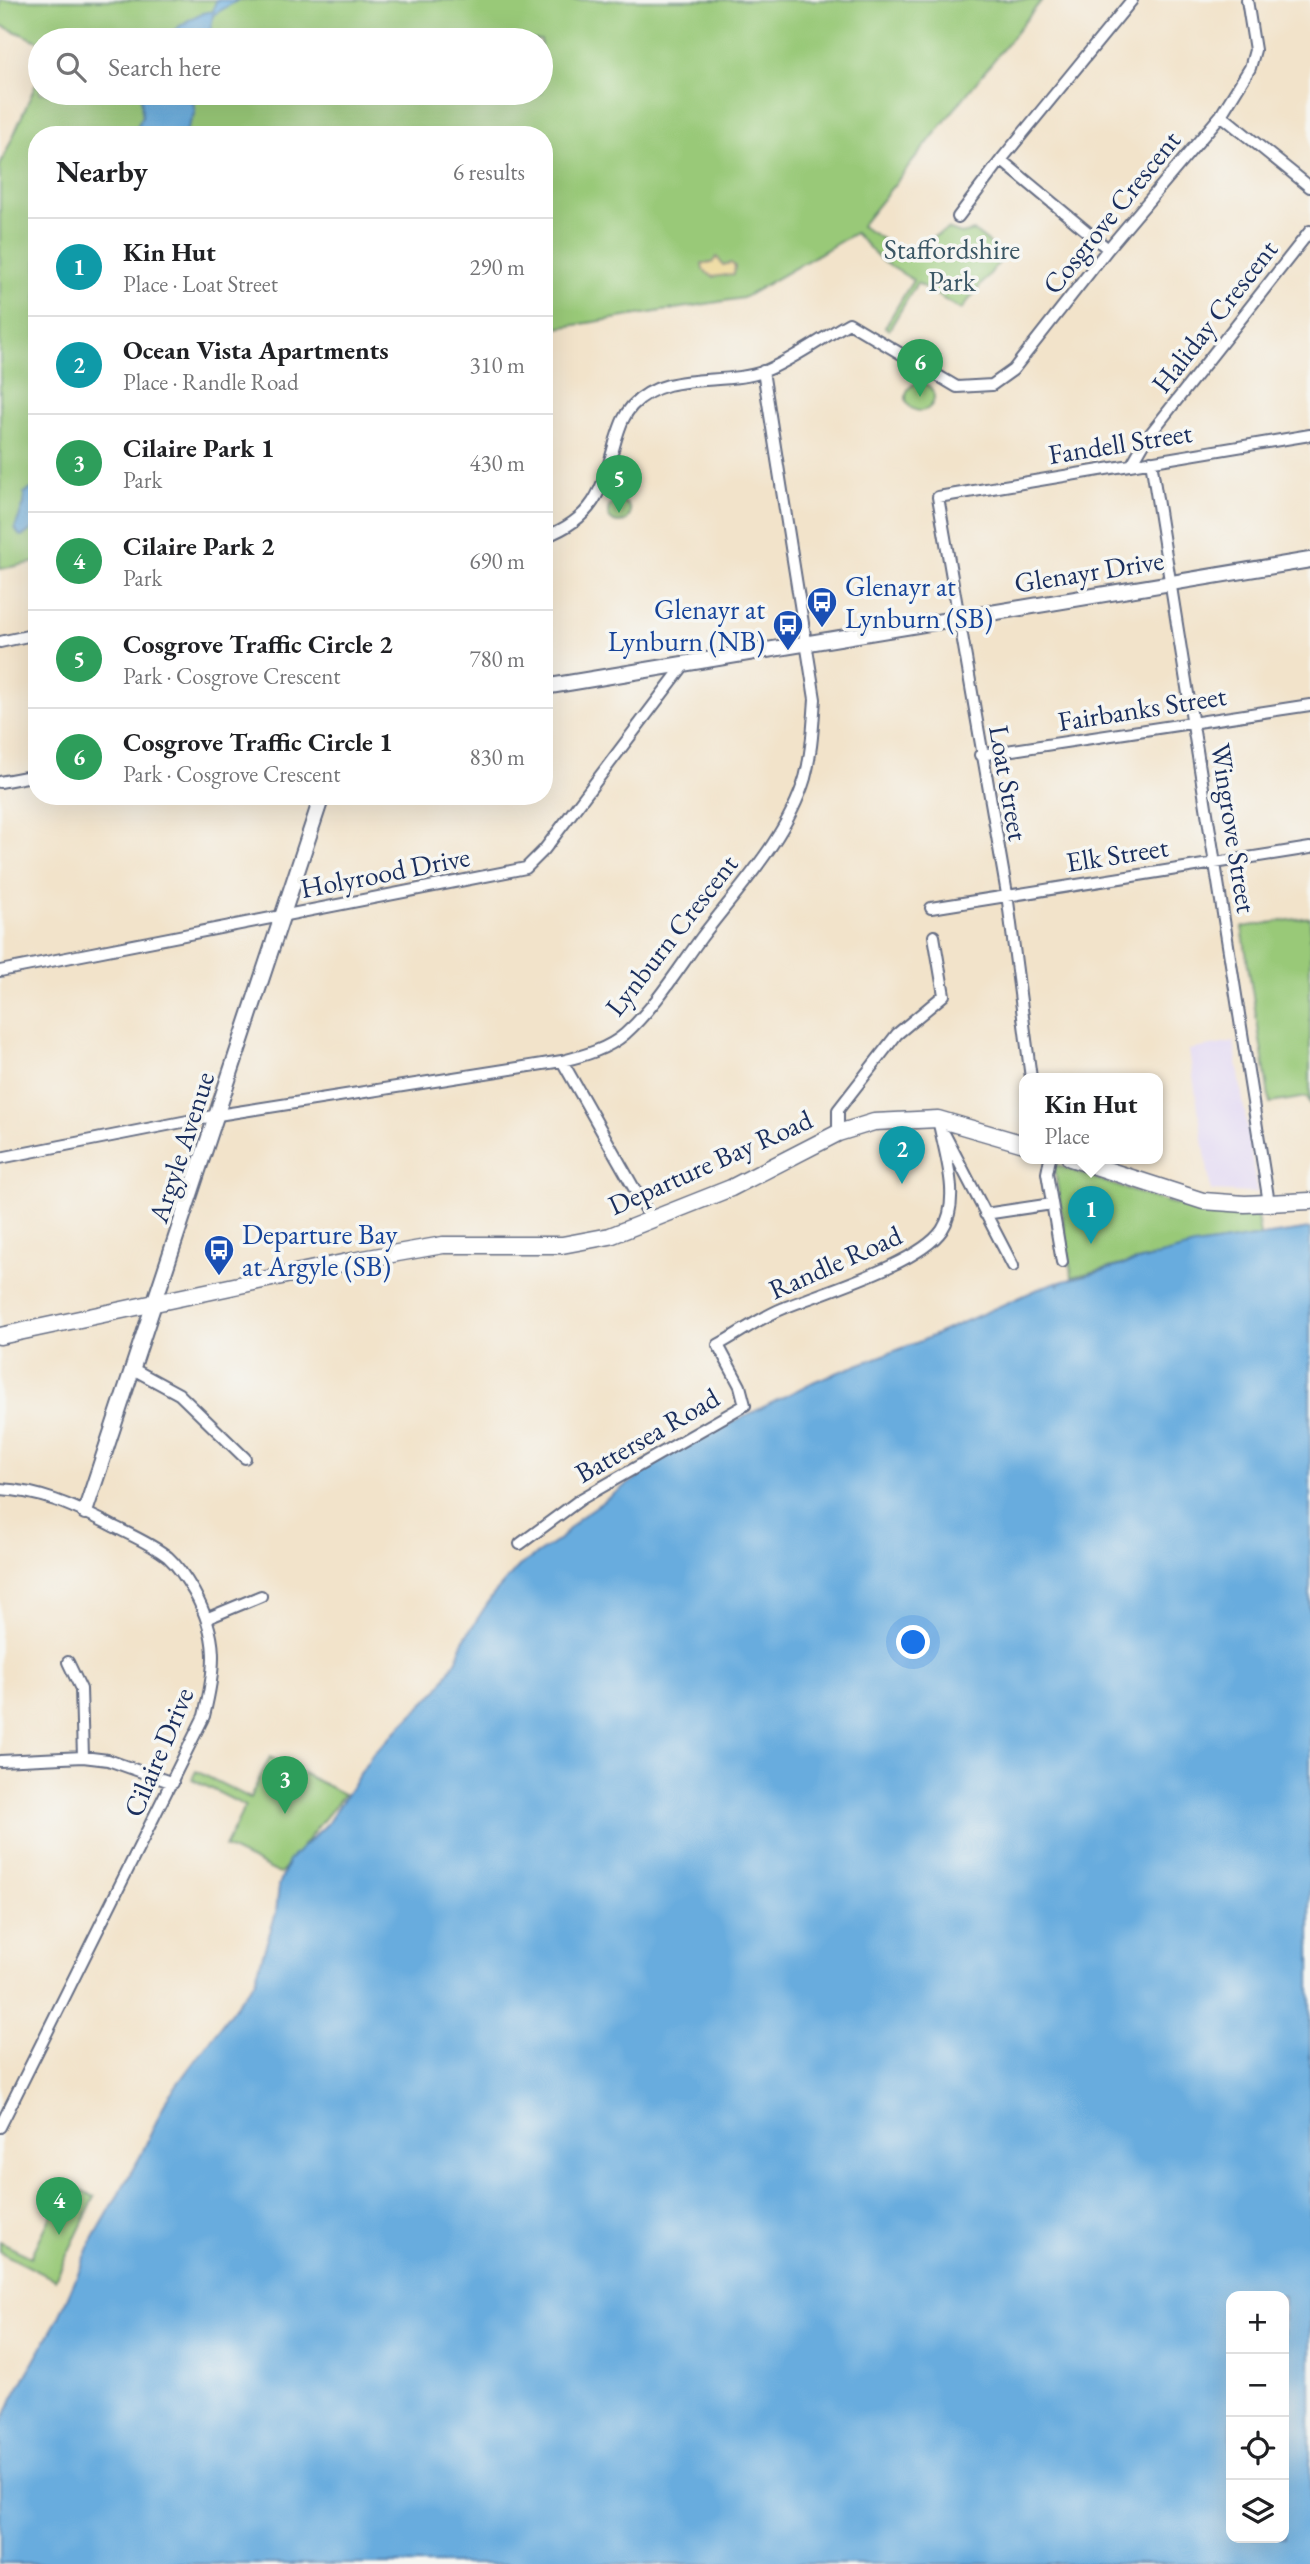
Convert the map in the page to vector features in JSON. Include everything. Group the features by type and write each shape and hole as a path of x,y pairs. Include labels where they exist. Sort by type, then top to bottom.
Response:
{"main road":[{"name":"Departure Bay Road","path":"0,1336 352,1261 443,1245 562,1245 610,1236 731,1188 838,1133 874,1122 938,1119 1019,1143"},
{"path":"1089,1164 1203,1201 1310,1201"}],"street":[{"path":"958,217 1000,160 1132,0"},
{"name":"Cosgrove Crescent","path":"553,533 570,526 593,506 603,488 622,420 632,405 648,394 674,383 763,371 849,323 957,387 992,385 1013,370 1108,249 1221,115 1250,68 1255,50 1247,0"},
{"path":"1221,115 1310,187"},
{"path":"1000,160 1108,249"},
{"name":"Haliday Crescent","path":"1132,464 1147,438 1310,231"},
{"name":"Lynburn Crescent","path":"0,1158 218,1115 562,1061 586,1055 623,1036 649,1009 769,847 790,812 804,778 812,742 815,699 763,371"},
{"name":"Fandell Street","path":"939,497 1310,435"},
{"name":"Wingrove Street","path":"1151,461 1217,862 1269,1203"},
{"name":"Loat Street","path":"939,497 957,617 1007,894 1030,1073"},
{"name":"Glenayr Drive","path":"553,686 1310,560"},
{"path":"0,642 28,636"},
{"name":"Holyrood Drive","path":"0,971 526,868 544,850 684,665"},
{"name":"Fairbanks Street","path":"981,755 1310,705"},
{"path":"0,782 28,777"},
{"name":"Argyle Avenue","path":"85,1512 319,805"},
{"name":"Elk Street","path":"931,908 1310,848"},
{"path":"838,1133 838,1110 897,1034 944,995 934,936"},
{"path":"562,1061 652,1220"},
{"path":"938,1119 1013,1266"},
{"name":"Randle Road","path":"718,1346 782,1308 843,1287 922,1248 942,1229 950,1205 949,1174 938,1119"},
{"path":"1048,1164 1046,1173 1062,1262"},
{"path":"985,1214 1052,1205"},
{"name":"Battersea Road","path":"520,1544 582,1499 745,1405 740,1386 718,1346"},
{"path":"133,1369 179,1394 245,1458"},
{"name":"Cilaire Drive","path":"0,1489 22,1490 61,1500 169,1558 188,1582 208,1618 214,1647 213,1680 204,1716 0,2127"},
{"path":"208,1618 261,1596"},
{"path":"68,1662 81,1689 83,1757"},
{"path":"0,1761 83,1757 108,1760 173,1783"}],"shaded area":[{"path":"1234,1042 1257,1193 1211,1191 1189,1050"}],"green space":[{"name":"Staffordshire Park","path":"0,0 1042,0 861,226 904,252 948,229 961,234 974,231 1005,255 961,310 917,283 889,330 885,327 913,280 882,261 855,233 743,298 553,329 553,126 28,126 28,564 0,569 0,166 28,102 28,105 553,105 553,28 28,28 28,37 0,25"},
{"path":"920,383 930,387 934,397 930,407 920,411 910,407 906,397 910,387"},
{"path":"619,501 627,504 630,512 627,520 619,523 611,520 608,512 611,504"},
{"path":"1310,917 1310,1106 1307,1097 1270,1103 1242,927"},
{"path":"1054,1164 1179,1205 1205,1211 1257,1216 1260,1236 1197,1246 1072,1277"},
{"path":"270,1757 344,1794 280,1874 225,1847 245,1806 192,1779 196,1771 250,1798"},
{"path":"67,2183 95,2197 55,2280 0,2252 0,2242 31,2257"}],"sand":[{"path":"717,257 723,265 731,263 735,266 734,274 713,277 703,270 702,263 712,263"}],"water":[{"path":"216,0 238,0 213,15 211,28 178,28 194,17 213,12"},
{"path":"142,105 194,105 195,112 188,126 138,126 142,117"},
{"path":"28,491 28,532 20,536 15,528 24,504 24,493"},
{"path":"1310,1229 1310,2564 0,2564 0,2428 13,2398 59,2317 92,2241 141,2155 167,2098 255,1980 276,1913 279,1885 289,1860 327,1824 373,1754 439,1688 457,1659 463,1641 493,1595 519,1566 559,1540 578,1519 674,1452 815,1381 921,1341 1045,1286 1057,1282 1059,1285 1060,1282 1194,1246"}],"place":[{"name":"Cosgrove Traffic Circle 1","path":"920,397"},
{"name":"Cosgrove Traffic Circle 2","path":"619,513"},
{"name":"Glenayr at Lynburn (SB)","path":"822,629"},
{"name":"Glenayr at Lynburn (NB)","path":"788,652"},
{"name":"Ocean Vista Apartments","path":"902,1184"},
{"name":"Kin Hut","path":"1091,1244"},
{"name":"Departure Bay at Argyle (SB)","path":"219,1277"},
{"name":"Cilaire Park 1","path":"285,1814"},
{"name":"Cilaire Park 2","path":"59,2235"}]}
